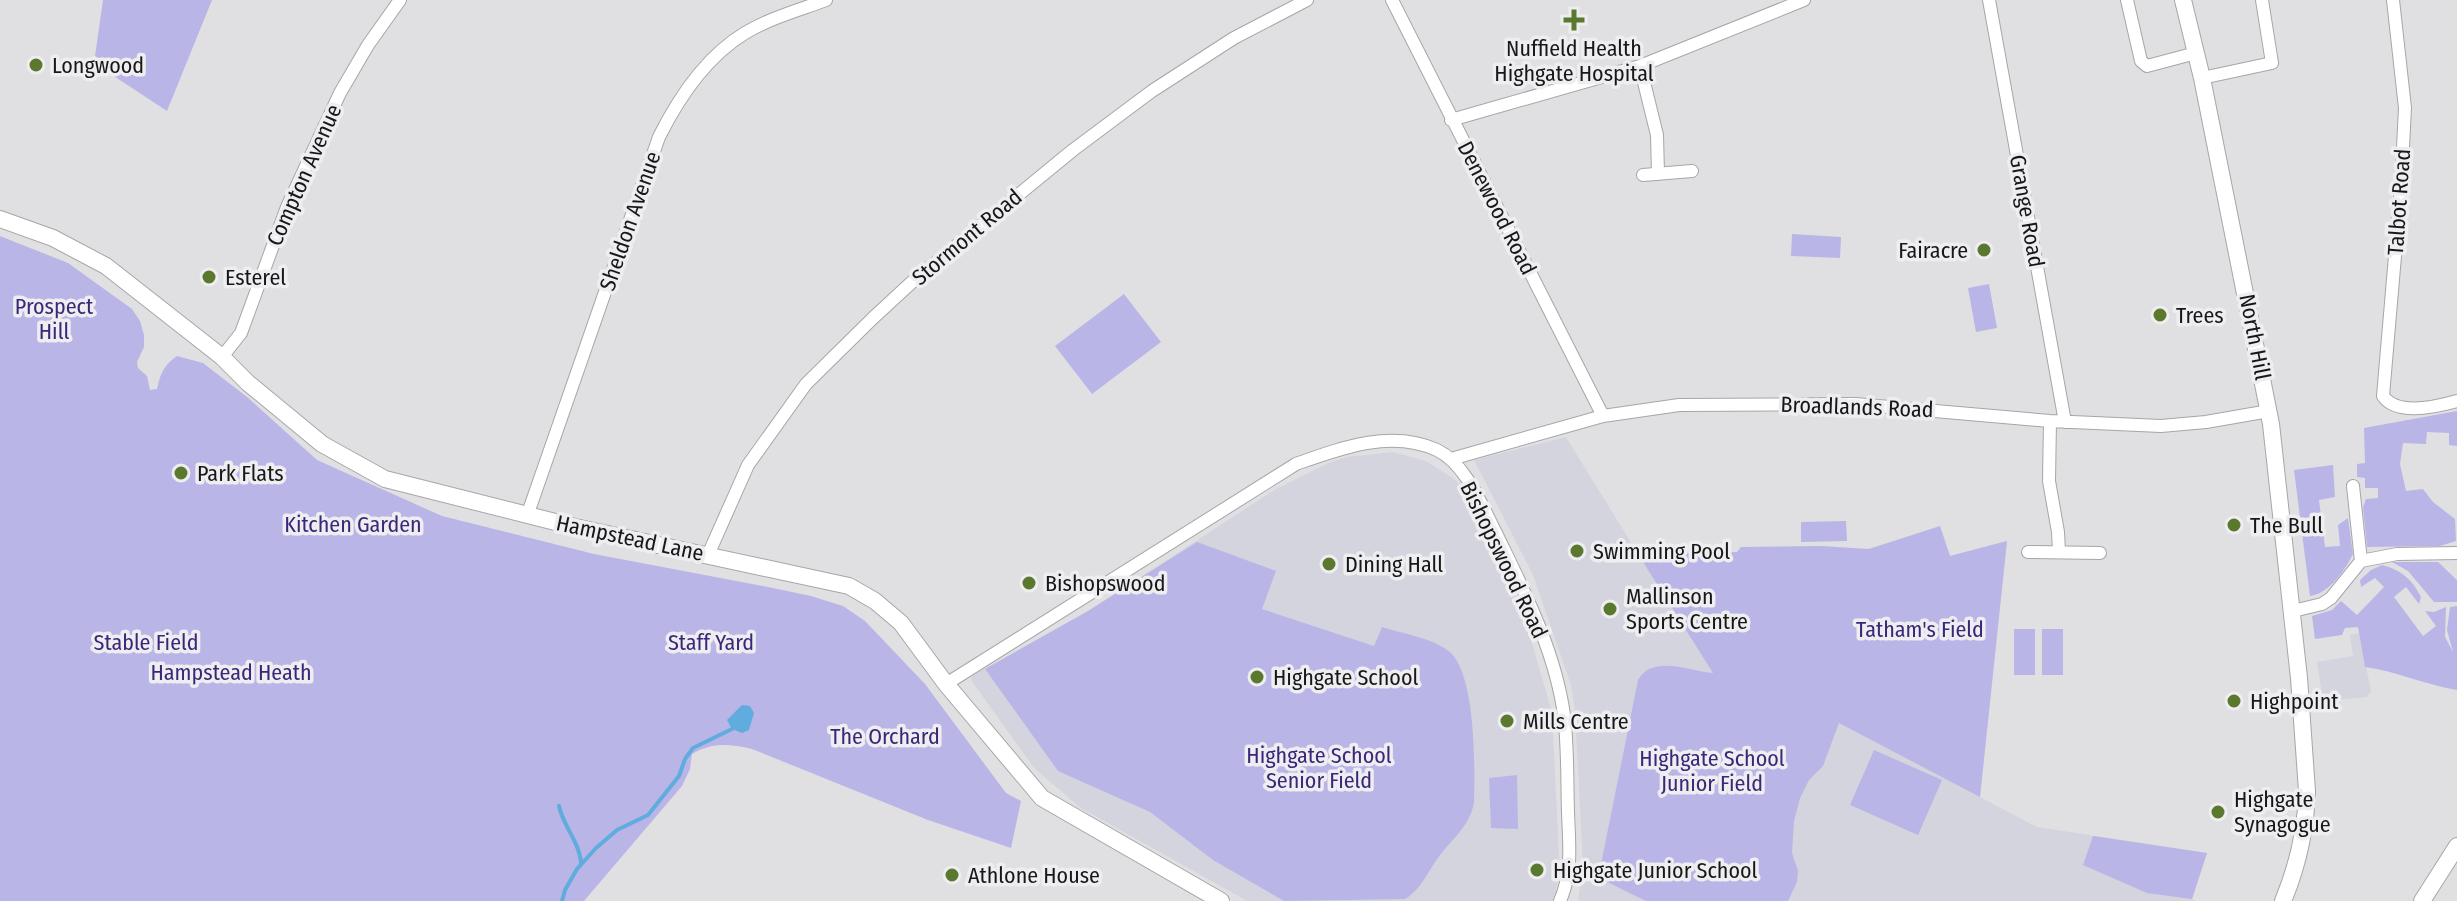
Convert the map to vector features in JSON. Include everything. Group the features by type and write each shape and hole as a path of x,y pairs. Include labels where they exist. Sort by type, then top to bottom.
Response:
{"main road":[{"name":"North Hill","path":"2183,0 2202,78 2269,411 2293,611 2307,791 2306,821 2296,870 2283,901"},
{"name":"Hampstead Lane","path":"0,219 53,238 106,266 222,357 322,444 385,479 527,516 849,586 875,601 901,623 946,684 1042,798 1221,901"},
{"path":"2422,901 2457,846"}],"street":[{"name":"Compton Avenue","path":"222,357 241,333 287,207 340,93 368,45 400,0"},
{"name":"Sheldon Avenue","path":"527,516 659,137 674,107 709,62 743,34 826,0"},
{"name":"Stormont Road","path":"708,555 748,465 806,384 873,318 912,282 1073,150 1152,91 1234,38 1307,0"},
{"name":"Denewood Road","path":"1392,0 1603,416"},
{"path":"1451,120 1640,66 1804,0"},
{"name":"Grange Road","path":"1989,0 2065,422"},
{"path":"2127,0 2141,61 2147,66 2196,53"},
{"path":"2202,78 2272,63 2262,0"},
{"name":"Talbot Road","path":"2393,0 2405,108 2383,396 2387,403 2403,408 2457,401"},
{"path":"1640,66 1657,135 1658,174"},
{"path":"1643,175 1692,171"},
{"name":"Broadlands Road","path":"1451,459 1603,416 1679,405 1811,403 1924,408 2050,421 2161,426 2269,411"},
{"path":"2050,421 2049,481 2059,552"},
{"name":"Bishopswood Road","path":"946,684 1296,464 1337,449 1385,440 1406,440 1426,446 1451,459 1482,505 1530,603 1546,645 1566,735 1571,868 1560,901"},
{"path":"2353,486 2361,561"},
{"path":"2028,552 2100,553"},
{"path":"2293,611 2322,604 2331,598 2361,561 2397,554 2457,553"}],"shaded area":[{"path":"1566,437 1638,554 1864,550 1940,526 1950,556 2007,541 1980,797 2037,827 2207,853 2192,899 2196,901 1578,901 1583,866 1571,685 1533,575 1474,460"},
{"name":"Highgate School","path":"1393,452 1426,461 1457,481 1491,541 1522,609 1552,712 1560,874 1553,901 1247,901 1081,808 1035,769 973,683 973,675 1088,611 1276,489 1328,463 1347,457"},
{"path":"2359,633 2371,691 2367,697 2323,701 2317,662 2353,656 2350,635"}],"green space":[{"path":"103,0 212,0 167,111 94,63"},
{"path":"1792,234 1841,237 1840,258 1791,256"},
{"name":"Hampstead Heath","path":"0,236 68,263 132,309 144,335 138,368 147,376 150,390 157,389 163,370 177,356 203,363 247,397 317,460 442,516 594,554 768,587 843,606 865,621 925,684 1006,793 1021,801 1011,848 928,820 752,749 721,745 692,754 690,769 682,786 584,901 0,901"},
{"path":"1989,284 1997,328 1976,332 1968,288"},
{"path":"1124,294 1161,342 1092,394 1055,346"},
{"path":"2457,411 2457,446 2449,445 2449,433 2427,432 2426,444 2403,443 2400,464 2406,491 2423,489 2433,502 2455,519 2456,541 2440,546 2367,547 2363,507 2366,499 2378,498 2378,488 2365,488 2365,478 2357,477 2357,464 2365,463 2364,428"},
{"path":"2333,465 2335,497 2319,500 2325,547 2340,546 2338,525 2348,518 2353,554 2330,586 2310,596 2294,470"},
{"path":"1846,521 1847,541 1801,542 1801,522"},
{"path":"1940,526 1950,556 2007,541 1980,797 1839,723 1823,766 1809,780 1800,798 1794,821 1792,853 1798,871 1797,882 1788,901 1646,901 1603,880 1599,874 1638,680 1644,672 1662,666 1713,673 1638,554 1737,552 1741,547 1869,549"},
{"name":"Highgate School Senior Field","path":"1197,542 1276,571 1262,609 1374,646 1382,627 1418,637 1444,648 1459,665 1470,702 1474,803 1465,825 1440,855 1421,885 1405,899 1284,901 1213,860 1150,812 1058,771 985,669 1088,611"},
{"path":"2392,562 2438,562 2457,580 2457,602 2434,602 2408,571"},
{"path":"2382,565 2405,576 2418,591 2421,597 2419,604 2406,587 2394,597 2423,636 2436,626 2425,611 2434,612 2446,607 2445,637 2453,652 2447,630 2450,607 2457,606 2457,690 2365,667 2358,627 2345,628 2342,635 2315,639 2312,616 2332,610 2341,601 2357,615 2384,587 2375,578 2361,587 2360,580"},
{"path":"2014,629 2035,629 2035,675 2014,675"},
{"path":"2042,629 2063,629 2063,675 2042,675"},
{"path":"1874,750 1942,780 1918,835 1850,805"},
{"path":"1517,775 1518,829 1491,828 1489,778"},
{"path":"2093,836 2207,853 2192,899 2147,893 2083,865"}],"water":[{"path":"742,705 750,706 754,713 749,730 742,733 732,729 727,720"}],"waterway":[{"path":"562,901 577,869 617,830 648,815 679,776 693,748 732,729"},
{"path":"559,806 578,848 581,863"}],"place":[{"name":"Nuffield Health Highgate Hospital","path":"1574,20"},
{"name":"Longwood","path":"36,65"},
{"name":"Fairacre","path":"1984,250"},
{"name":"Esterel","path":"209,277"},
{"name":"Trees","path":"2160,315"},
{"name":"Park Flats","path":"181,473"},
{"name":"The Bull","path":"2234,525"},
{"name":"Swimming Pool","path":"1577,551"},
{"name":"Dining Hall","path":"1329,564"},
{"name":"Bishopswood","path":"1029,583"},
{"name":"Mallinson Sports Centre","path":"1610,609"},
{"name":"Highgate School","path":"1257,677"},
{"name":"Highpoint","path":"2234,701"},
{"name":"Mills Centre","path":"1507,721"},
{"name":"Highgate Synagogue","path":"2218,812"},
{"name":"Highgate Junior School","path":"1537,870"},
{"name":"Athlone House","path":"952,875"}],"park label":[{"name":"Prospect Hill","path":"54,318"},
{"name":"Kitchen Garden","path":"353,524"},
{"name":"Tatham's Field","path":"1920,629"},
{"name":"Stable Field","path":"146,642"},
{"name":"Staff Yard","path":"711,642"},
{"name":"The Orchard","path":"885,736"},
{"name":"Highgate School Junior Field","path":"1712,770"}]}
